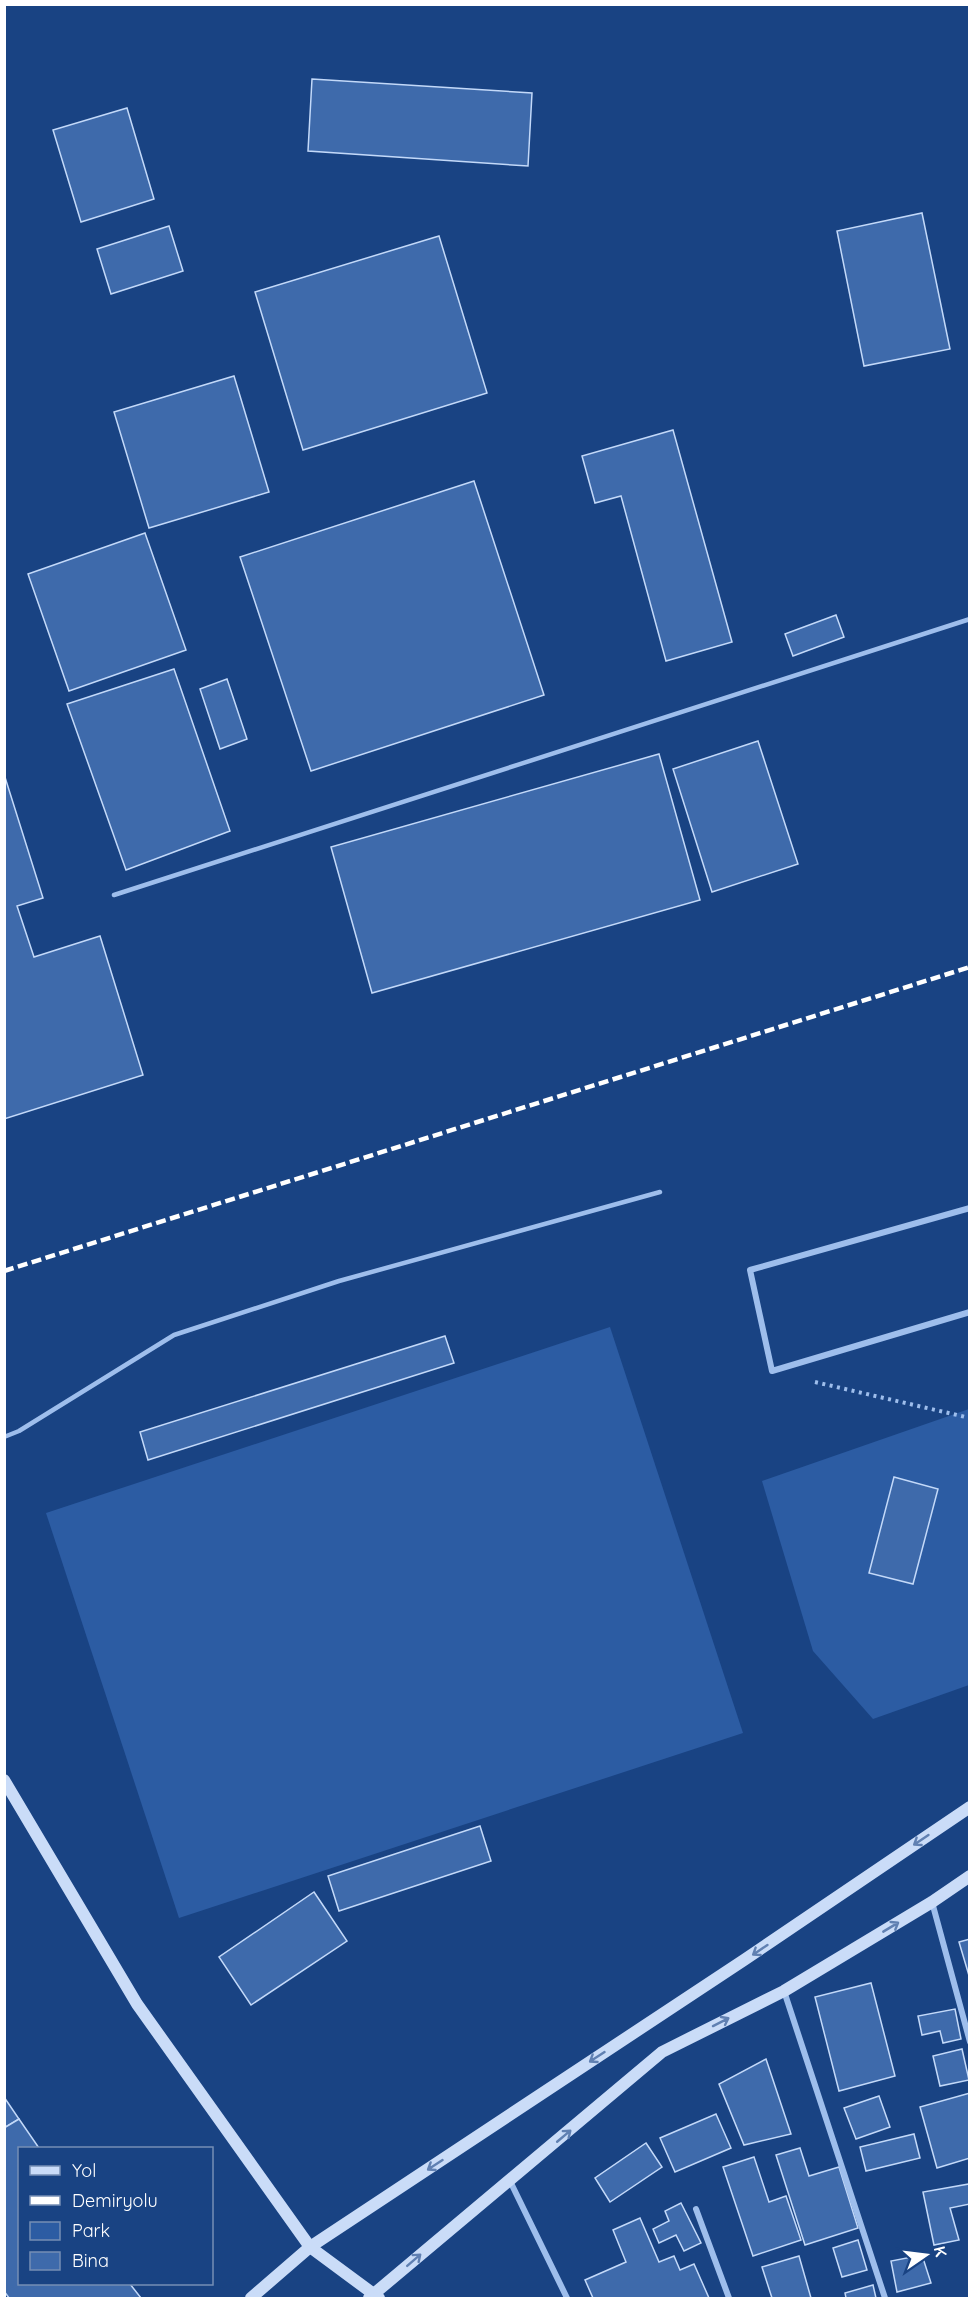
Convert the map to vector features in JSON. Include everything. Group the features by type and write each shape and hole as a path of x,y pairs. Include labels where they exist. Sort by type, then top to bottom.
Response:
{"main road":[{"path":"4,1780 137,2004 310,2247 375,2297 662,2052 784,1991 933,1902 969,1876"},
{"path":"251,2298 310,2247 744,1960 969,1807"}],"street":[{"path":"969,1208 750,1270 772,1371 969,1312"},
{"path":"933,1902 969,2042"},
{"path":"784,1991 885,2298"},
{"path":"510,2181 567,2298"},
{"path":"696,2209 729,2298"}],"lane":[{"path":"114,895 969,619"},
{"path":"4,1437 19,1431 174,1335 339,1281 660,1192"}],"path":[{"path":"772,1371 969,1418"}],"green space":[{"path":"610,1327 743,1733 179,1918 46,1513"},
{"path":"969,1409 969,1685 873,1719 813,1651 762,1481"}],"building":[{"path":"312,79 532,93 528,166 308,151"},
{"path":"127,108 154,199 81,222 53,130"},
{"path":"922,213 950,349 864,366 837,231"},
{"path":"169,226 183,271 111,294 97,249"},
{"path":"439,236 487,393 303,450 255,292"},
{"path":"234,376 269,492 149,528 114,412"},
{"path":"673,430 732,642 666,661 621,496 595,503 582,456"},
{"path":"474,481 544,695 311,771 240,557"},
{"path":"145,533 186,650 69,691 28,574"},
{"path":"836,615 844,637 793,656 785,634"},
{"path":"174,669 230,831 126,870 67,704"},
{"path":"227,679 247,739 220,749 200,689"},
{"path":"758,741 798,864 712,892 673,769"},
{"path":"659,754 700,900 372,993 331,847"},
{"path":"4,774 43,898 17,906 34,957 100,936 143,1075 4,1119"},
{"path":"445,1336 454,1363 148,1460 140,1432"},
{"path":"894,1477 938,1489 913,1584 869,1573"},
{"path":"480,1826 491,1861 339,1911 328,1876"},
{"path":"314,1892 347,1941 251,2005 219,1957"},
{"path":"970,1939 970,1979 959,1942"},
{"path":"871,1983 895,2076 839,2091 815,1997"},
{"path":"955,2009 961,2039 943,2043 940,2031 922,2035 918,2016"},
{"path":"962,2049 969,2080 940,2086 933,2056"},
{"path":"766,2059 791,2134 744,2145 719,2084"},
{"path":"970,2093 970,2158 937,2168 920,2107"},
{"path":"879,2096 890,2127 856,2139 844,2108"},
{"path":"4,2097 19,2119 4,2128"},
{"path":"716,2114 731,2148 675,2172 660,2138"},
{"path":"19,2119 38,2147 18,2147 18,2285 131,2285 141,2298 9,2298 4,2291 4,2128"},
{"path":"914,2134 920,2158 866,2171 860,2147"},
{"path":"646,2143 662,2167 610,2202 595,2178"},
{"path":"800,2148 809,2176 839,2167 858,2228 805,2245 776,2155"},
{"path":"754,2157 769,2202 786,2196 801,2240 753,2256 723,2167"},
{"path":"969,2184 970,2204 950,2208 959,2240 934,2245 923,2192"},
{"path":"681,2203 701,2243 684,2251 676,2235 659,2243 653,2229 669,2221 665,2211"},
{"path":"640,2218 659,2262 674,2256 680,2270 694,2264 709,2298 593,2298 585,2280 626,2262 613,2230"},
{"path":"858,2240 867,2270 842,2277 833,2248"},
{"path":"922,2255 931,2283 897,2292 891,2261"},
{"path":"799,2256 811,2298 772,2298 762,2267"},
{"path":"873,2285 876,2298 846,2298 845,2293"}],"railway":[{"path":"4,1271 970,967"}]}
